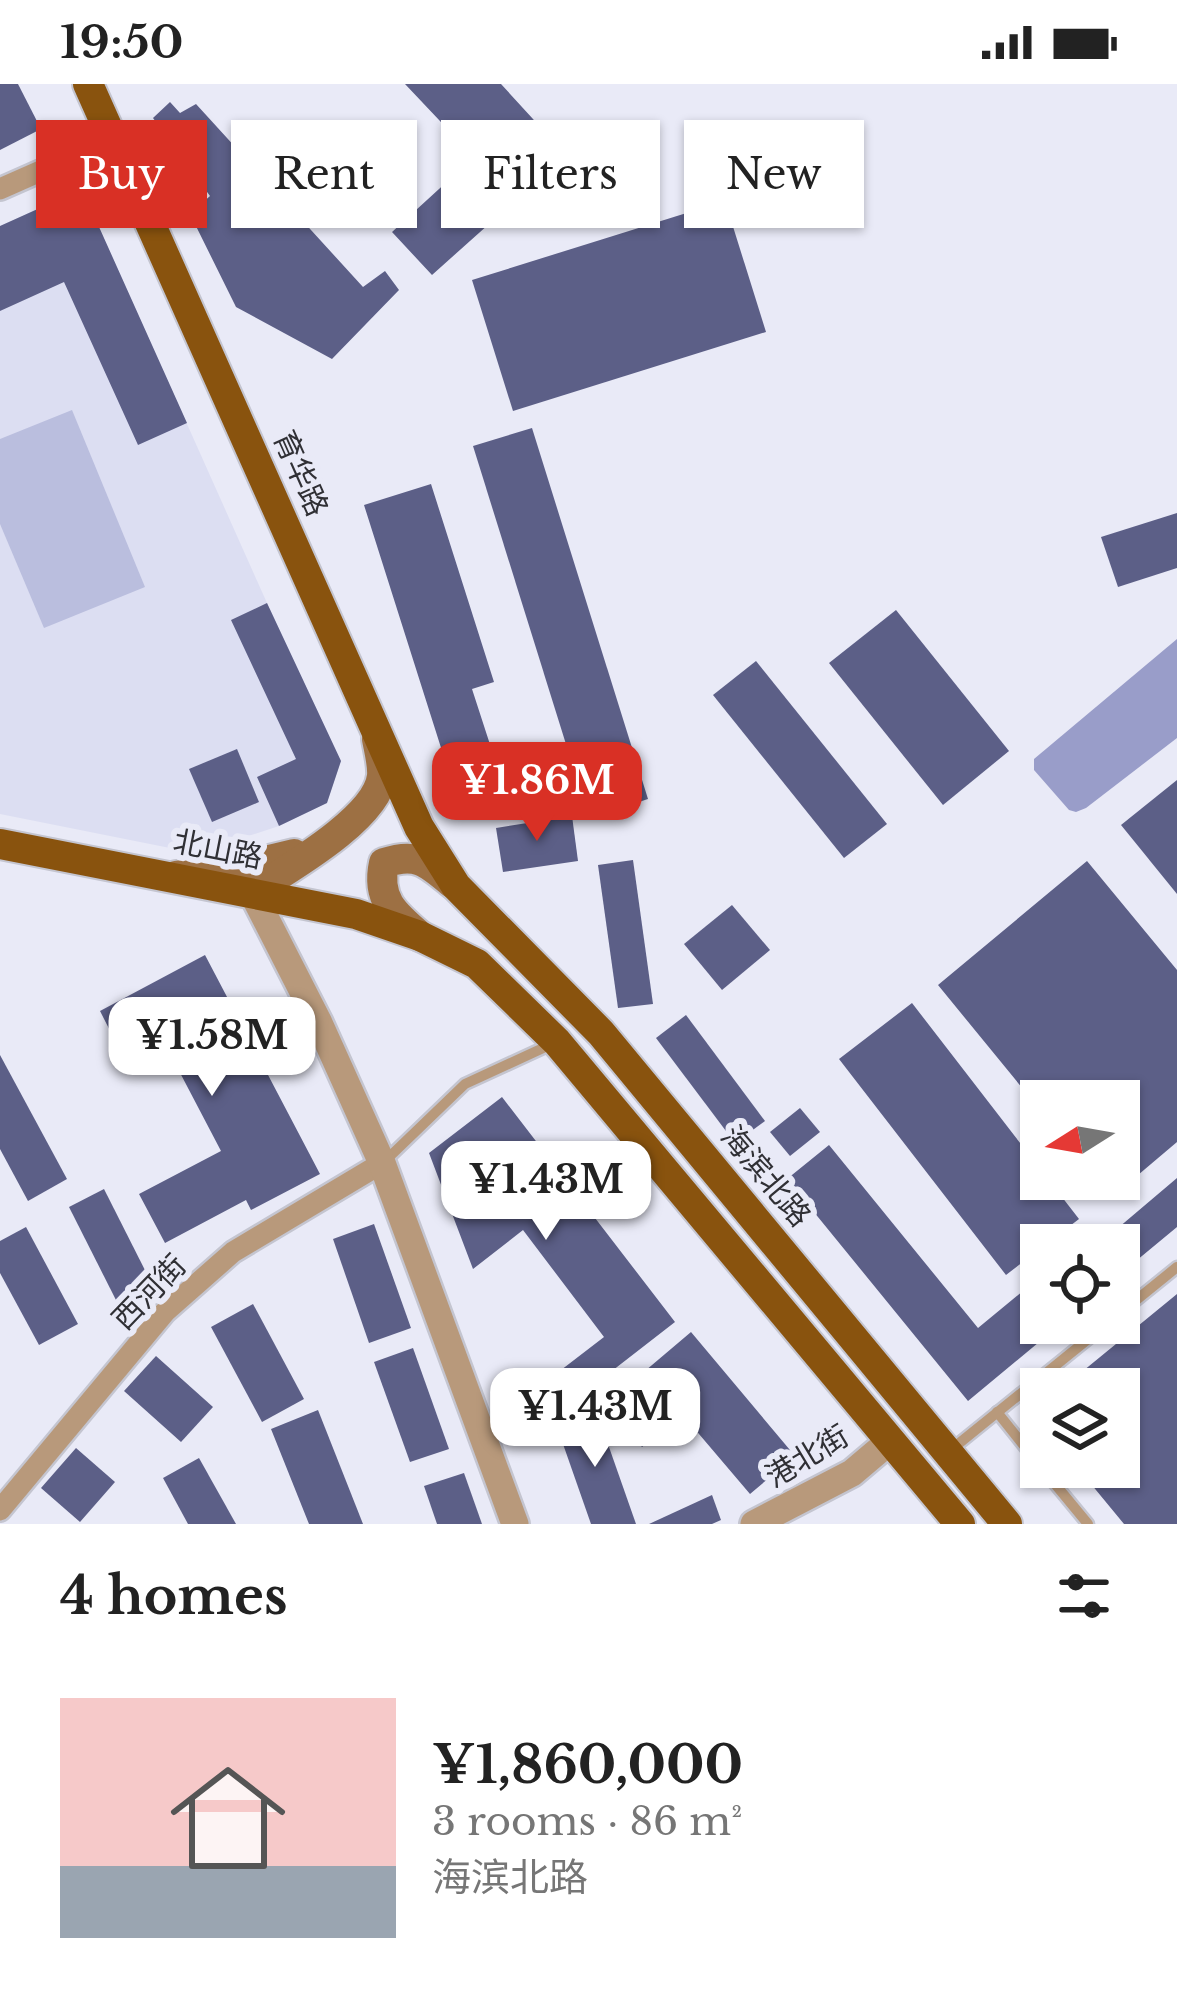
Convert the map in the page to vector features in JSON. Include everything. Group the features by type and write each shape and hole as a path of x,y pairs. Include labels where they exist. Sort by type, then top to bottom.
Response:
{"main road":[{"name":"育华路","path":"88,84 104,120"},
{"name":"育华路","path":"153,228 419,827 456,886"},
{"path":"252,892 342,832 370,802 382,778 376,730"},
{"name":"北山路","path":"0,844 356,914 420,936"},
{"path":"170,876 232,869 320,848"},
{"path":"456,886 425,860 401,857 384,862 380,880 394,914 420,936 477,964 556,1042 960,1524"},
{"name":"海滨北路","path":"456,886 601,1033 1007,1524"}],"street":[{"path":"0,189 36,173"},
{"path":"252,892 382,1163 515,1524"},
{"name":"西河街","path":"0,1510 182,1297 232,1252 382,1163"},
{"name":"港北街","path":"754,1524 852,1473 891,1440"}],"lane":[{"path":"382,1163 465,1084 556,1042"},
{"path":"1140,1297 1177,1268"},
{"path":"948,1452 1082,1344"},
{"path":"997,1412 1020,1441"},
{"path":"1058,1488 1088,1524"}],"shaded area":[{"path":"36,210 36,228 99,228 341,761 327,803 239,839 170,848 0,814 0,226"},
{"path":"72,410 145,587 44,628 0,524 0,439"},
{"path":"1177,639 1177,738 1086,808 1069,810 1034,770 1034,759"}],"building":[{"path":"0,84 18,84 36,120 36,132 0,150"},
{"path":"405,84 501,84 534,120 441,120"},
{"path":"170,102 180,113 196,104 231,142 231,228 309,228 363,287 385,271 399,290 332,359 236,307 197,228 207,228 210,196 207,120 153,118"},
{"path":"441,187 441,228 484,228 432,275 392,232 417,228 417,209"},
{"path":"36,210 36,228 100,228 187,423 138,445 64,282 0,311 0,226"},
{"path":"684,214 684,228 733,228 766,332 513,411 472,280 639,228 660,228 660,221"},
{"path":"532,428 648,799 589,818 473,446"},
{"path":"431,484 494,682 472,689 509,803 463,817 364,505"},
{"path":"1177,513 1177,568 1118,587 1101,537"},
{"path":"267,603 341,761 327,803 279,826 257,777 296,759 231,620"},
{"path":"896,610 1009,751 943,805 829,663"},
{"path":"756,661 887,824 844,858 713,695"},
{"path":"237,749 259,802 212,822 189,769"},
{"path":"1177,780 1177,894 1121,825"},
{"path":"572,816 578,861 503,872 496,828"},
{"path":"633,860 653,1004 618,1008 598,865"},
{"path":"1087,861 1177,970 1177,1142 1140,1173 1140,1080 1020,1080 1020,1085 938,985"},
{"path":"732,905 770,950 722,990 684,944"},
{"path":"205,955 320,1174 251,1210 246,1200 165,1243 139,1194 221,1151 166,1046 128,1066 100,1011"},
{"path":"912,1003 1020,1143 1020,1200 1064,1200 1079,1219 1072,1224 1020,1224 1020,1264 1006,1275 839,1059"},
{"path":"686,1015 765,1121 735,1143 656,1038"},
{"path":"0,1055 67,1179 28,1201 0,1149"},
{"path":"502,1097 675,1322 541,1426 522,1400 604,1337 523,1230 473,1269 429,1153"},
{"path":"800,1108 820,1132 790,1156 770,1132"},
{"path":"829,1145 978,1328 1020,1293 1020,1344 1037,1344 968,1401 787,1179"},
{"path":"1177,1178 1177,1227 1140,1258 1140,1224 1123,1224"},
{"path":"104,1189 154,1288 119,1306 69,1207"},
{"path":"374,1224 411,1328 369,1343 333,1239"},
{"path":"26,1227 78,1324 39,1345 0,1273 0,1241"},
{"path":"1177,1294 1177,1524 1124,1524 1094,1488 1140,1488 1140,1368 1087,1368 1116,1344 1140,1344 1140,1324"},
{"path":"253,1304 304,1399 262,1422 211,1327"},
{"path":"691,1332 795,1456 750,1494 682,1414 642,1447 606,1404"},
{"path":"413,1348 449,1449 410,1462 374,1362"},
{"path":"156,1356 213,1407 181,1442 124,1391"},
{"path":"318,1410 363,1524 309,1524 271,1429"},
{"path":"596,1410 636,1524 591,1524 556,1424"},
{"path":"76,1448 115,1482 80,1522 41,1488"},
{"path":"199,1458 236,1524 188,1524 163,1478"},
{"path":"464,1473 482,1524 437,1524 424,1486"},
{"path":"712,1495 721,1520 649,1524"}]}
